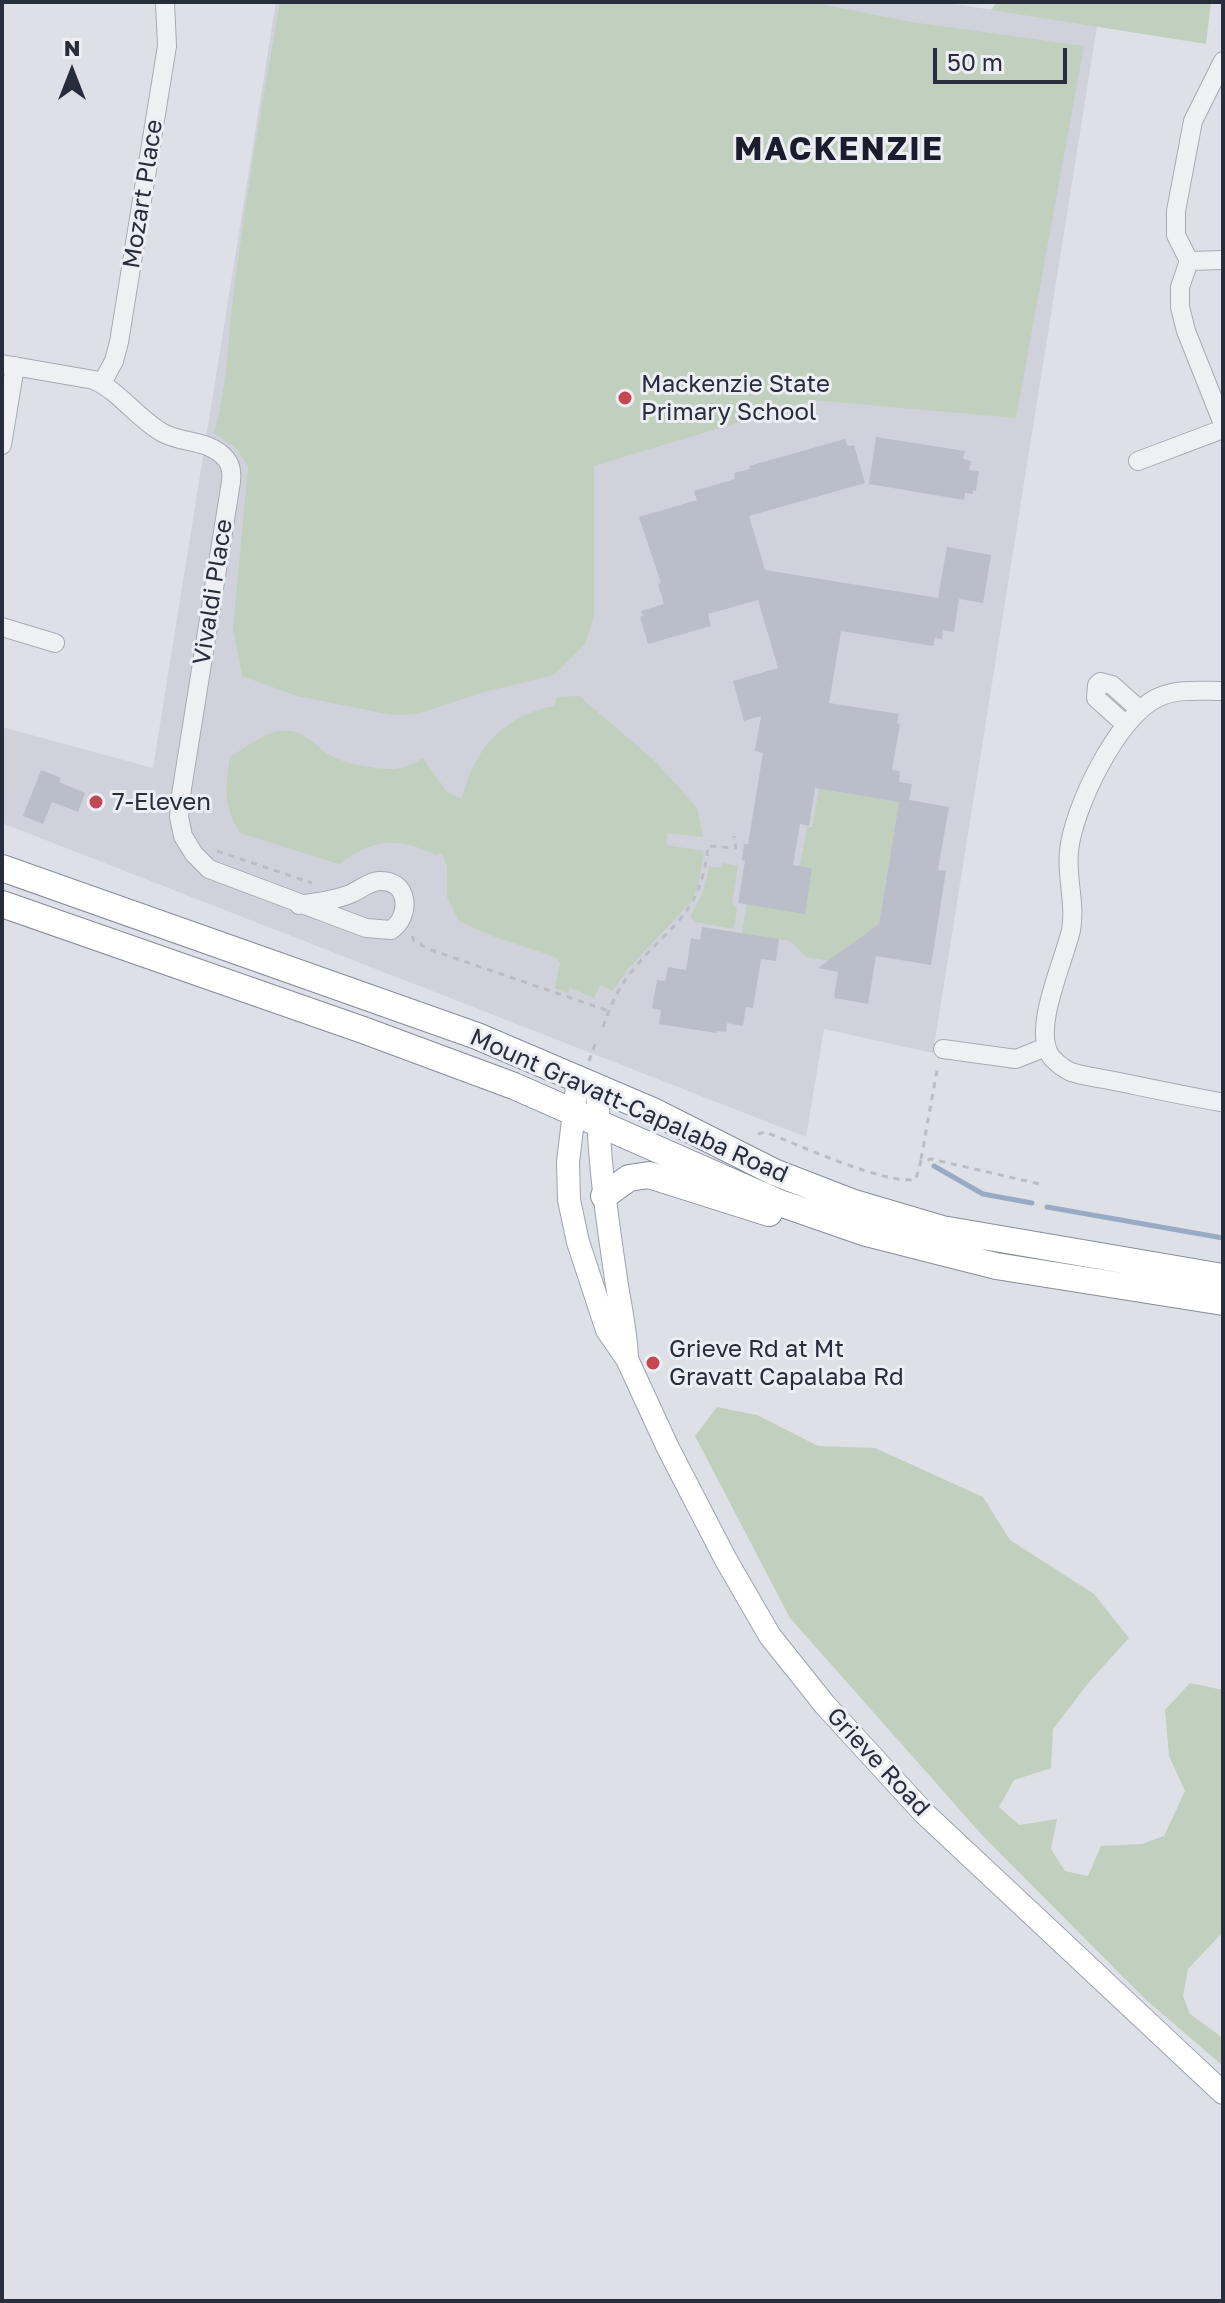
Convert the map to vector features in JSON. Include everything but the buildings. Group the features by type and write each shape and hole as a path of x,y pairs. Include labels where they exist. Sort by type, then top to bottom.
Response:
{"highway":[{"name":"Mount Gravatt-Capalaba Road","path":"2,868 588,1076 774,1172 882,1212 955,1231 1223,1277"},
{"name":"Mount Gravatt-Capalaba Road","path":"2,904 514,1086 817,1217 982,1264 1223,1302"},
{"path":"604,1196 629,1178 649,1175 762,1212 817,1217"}],"main road":[{"name":"Grieve Road","path":"588,1076 573,1112 568,1182 573,1220 607,1330 627,1359 644,1401 726,1560 770,1636 825,1705 924,1813 1223,2093"},
{"name":"Grieve Road","path":"588,1076 598,1122 604,1196 618,1297 626,1328 627,1359"}],"street":[{"name":"Mozart Place","path":"102,383 114,361 122,326 167,46 165,2"},
{"path":"1138,461 1223,427 1186,331 1180,307 1180,287 1189,261 1176,235 1175,219 1193,121 1223,61"},
{"path":"1189,261 1223,260"},
{"name":"Vivaldi Place","path":"9,365 84,377 102,383 167,436 213,448 231,466 228,504 181,795 180,826 188,846 209,869 299,905 366,928 385,931 400,923 406,907 401,892 384,881 374,882 347,895 299,905"},
{"path":"2,445 9,365"},
{"path":"2,627 55,643"},
{"path":"1126,725 1096,698 1097,685 1100,682 1109,683 1140,710"},
{"path":"1220,1102 1070,1071 1052,1057 1044,1035 1072,917 1068,863 1072,825 1090,786 1126,725 1140,710 1165,695 1186,691 1223,691"},
{"path":"943,1049 1016,1059 1046,1047"}],"path":[{"path":"603,1027 615,997 631,972 684,917 698,895 708,846 736,848 734,836"},
{"path":"213,849 309,883 324,885"},
{"path":"415,926 411,934 414,941 431,950 609,1011"},
{"path":"588,1076 596,1042"},
{"path":"758,1134 765,1132 876,1174 905,1182 916,1179 943,1049"},
{"path":"921,1161 931,1159 1044,1185"}],"shaded area":[{"name":"Mackenzie State Primary School","path":"276,2 941,2 1097,26 933,1053 824,1029 806,1137 2,823 2,727 153,768"}],"green space":[{"path":"280,2 811,2 911,22 1084,46 1016,418 812,400 594,466 594,616 585,644 554,675 484,692 418,714 392,715 297,696 242,676 233,629 248,467 237,449 214,433 225,375 246,207"},
{"path":"997,2 1211,2 1206,44 991,10"},
{"path":"579,696 656,762 697,808 703,837 667,833 666,845 704,851 699,884 690,903 627,970 613,991 600,985 594,998 570,988 568,994 555,988 560,963 555,957 492,936 459,921 447,897 447,867 442,853 436,855 410,845 386,843 363,849 339,864 240,833 228,805 226,788 230,757 260,738 287,730 306,737 328,754 350,763 387,769 409,765 423,758 447,792 461,798 479,756 496,735 529,713 555,706 557,697"},
{"path":"819,789 899,802 879,924 829,961 806,957 790,941 742,933 747,904 805,913 812,868 800,866 807,827 812,827"},
{"path":"723,863 738,866 732,903 737,908 734,929 696,922 690,917 704,890 709,866 722,868"},
{"path":"717,1407 757,1415 818,1446 875,1448 983,1497 1010,1540 1094,1594 1129,1638 1053,1729 1051,1768 1014,1780 999,1807 1019,1825 1057,1819 1051,1849 1065,1871 1088,1876 1101,1846 1142,1844 1164,1836 1185,1791 1169,1756 1165,1710 1190,1683 1223,1690 1223,1932 1188,1969 1183,1996 1190,2014 1223,2038 1223,2066 1145,1999 982,1835 790,1618 695,1436"}],"waterway":[{"path":"934,1166 983,1194 1032,1203"},
{"path":"1047,1207 1223,1238"}],"place":[{"name":"Mackenzie State Primary School","path":"625,398"},
{"name":"7-Eleven","path":"96,802"},
{"name":"Grieve Rd at Mt Gravatt Capalaba Rd","path":"653,1363"}],"district":[{"name":"MACKENZIE","path":"839,150"}]}
